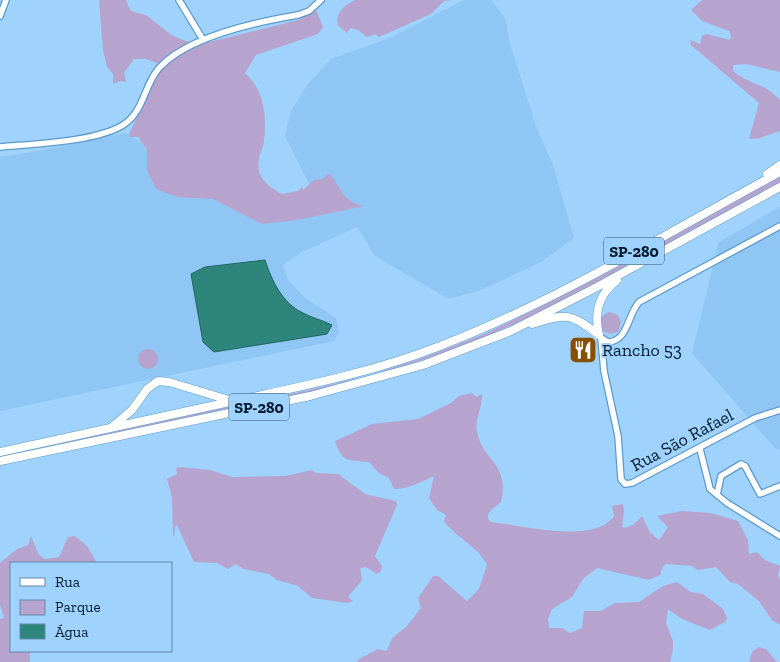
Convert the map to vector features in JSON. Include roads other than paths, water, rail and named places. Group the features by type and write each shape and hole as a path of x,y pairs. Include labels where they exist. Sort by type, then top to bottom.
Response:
{"highway":[{"path":"730,199 780,165"},
{"name":"SP-280","path":"0,452 317,384 399,361 440,347 486,328 557,293 780,172"},
{"name":"SP-280","path":"0,461 356,385 423,365 511,331 780,186"},
{"path":"600,337 596,313 600,299 611,284 640,262"},
{"path":"511,331 554,318 569,317 580,321 600,337"},
{"path":"110,428 132,410 147,389 158,381 169,382 195,392 234,401"}],"street":[{"path":"0,16 6,0"},
{"path":"179,0 202,38"},
{"path":"0,148 95,135 124,125 134,115 159,68 202,38 298,15 309,11 320,0"},
{"path":"600,337 608,342 619,339 626,331 629,317 639,302 780,226"},
{"name":"Rua São Rafael","path":"600,337 604,371 618,436 622,482 632,483 763,415 780,410"},
{"path":"700,449 708,485 717,495 780,536"},
{"path":"717,495 721,476 742,464 745,466 760,494 780,486"}],"water":[{"path":"265,260 279,291 289,303 306,315 332,325 327,334 214,352 203,342 191,274 205,267"}],"place":[{"name":"Rancho 53","path":"583,350"}]}
